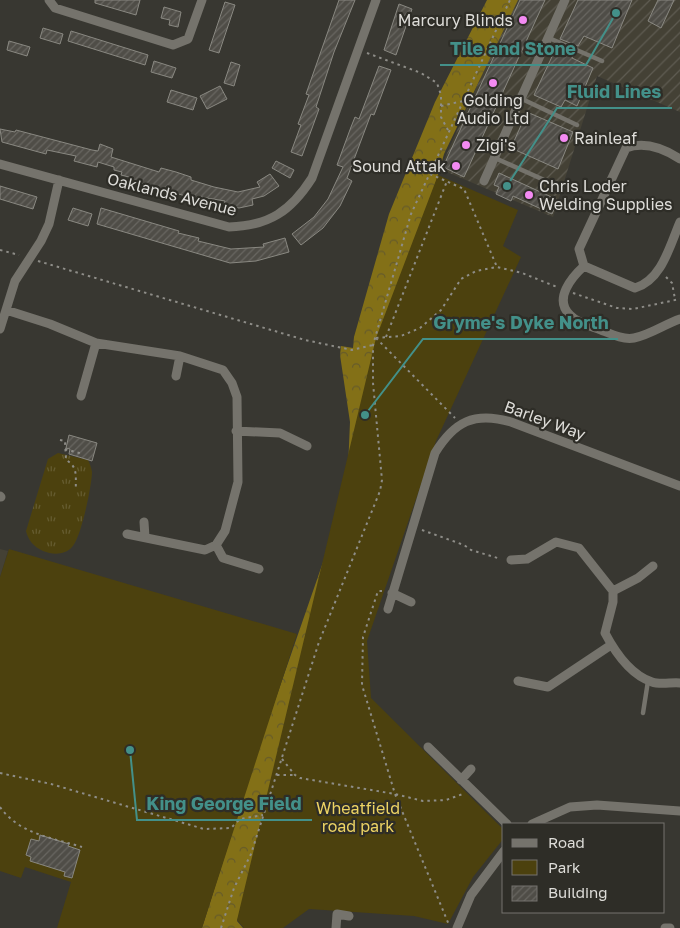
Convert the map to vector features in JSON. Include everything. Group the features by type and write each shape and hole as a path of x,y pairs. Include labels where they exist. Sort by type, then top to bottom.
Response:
{"street":[{"path":"49,0 55,8 173,45 188,40 202,0"},
{"name":"Oaklands Avenue","path":"0,164 229,227 249,226 268,220 285,211 300,197 312,178 376,0"},
{"path":"484,182 565,0"},
{"path":"584,266 579,249 626,148 638,144 656,147 680,159"},
{"path":"0,329 14,282 49,224 59,180"},
{"path":"584,266 635,288 646,285 657,274 680,222"},
{"path":"584,266 570,279 566,290 564,306 569,315 580,322 621,338 633,338 680,319"},
{"path":"6,310 50,324 96,343 180,356 223,370 232,383 237,397 238,482 225,531 216,545 205,550 127,534"},
{"path":"81,396 96,343"},
{"path":"176,376 180,356"},
{"name":"Barley Way","path":"460,424 481,418 495,417 680,486"},
{"path":"388,609 435,453 446,436 460,424"},
{"path":"236,431 280,433 307,446"},
{"path":"144,522 145,537"},
{"path":"511,560 527,559 556,542 579,548 613,591 613,602 605,633 611,645 631,670 648,680 652,682 680,683"},
{"path":"216,545 223,558 259,569"},
{"path":"613,591 638,578 653,566"},
{"path":"392,593 411,602"},
{"path":"518,681 548,688 611,645"},
{"path":"428,747 506,823"},
{"path":"461,780 471,769"},
{"path":"534,823 570,807 597,805 680,811"},
{"path":"456,928 471,895 502,854"},
{"path":"336,928 337,914 350,916"}],"lane":[{"path":"549,38 602,61"},
{"path":"522,99 578,125"},
{"path":"495,158 562,188"},
{"path":"642,713 648,680"}],"path":[{"path":"221,928 234,888 251,854 319,642 380,491 382,480 374,383 373,345 411,214 510,0"},
{"path":"358,50 421,73 437,83 442,117 449,132"},
{"path":"441,106 463,101"},
{"path":"430,174 464,189 497,267"},
{"path":"386,337 447,181"},
{"path":"0,250 305,340 352,350 373,345"},
{"path":"376,338 401,336 420,328 441,310 461,279 476,271 497,267 522,273 617,308 633,309 680,298"},
{"path":"657,274 665,277 672,283 675,299"},
{"path":"376,338 460,424"},
{"path":"60,440 65,441 66,458 76,473 76,490"},
{"path":"65,449 79,454 79,452"},
{"path":"412,527 464,545 471,550 511,560"},
{"path":"392,593 378,591 363,637 362,686 395,794 448,924 456,928"},
{"path":"282,759 295,775"},
{"path":"0,773 51,784 204,829 231,828 240,819 263,815"},
{"path":"277,775 295,775 423,801 446,800 472,791"},
{"path":"0,807 11,820 27,830 82,847"}],"shaded area":[{"path":"515,0 680,0 680,112 597,76 553,217 440,169"},
{"path":"0,549 8,551 0,577"}],"green space":[{"path":"487,0 518,0 444,154 379,387 294,766 237,921 243,928 202,928 261,741 347,493 350,422 340,355 341,346 353,348 354,337 389,214 435,102"},
{"name":"Wheatfield road park","path":"438,175 518,210 503,246 521,257 436,441 367,641 371,698 502,828 502,841 473,877 448,924 414,916 309,909 283,928 244,928 237,920 376,338"},
{"path":"58,453 88,460 92,472 79,534 69,550 55,554 43,551 37,547 32,543 26,531 48,459"},
{"path":"9,549 297,634 202,928 57,928 71,882 25,867 21,878 0,871 0,577"}],"building":[{"path":"95,0 140,0 136,15 95,3"},
{"path":"339,0 355,0 334,52 316,107 319,109 302,156 291,152 301,125 298,124 309,95 306,94"},
{"path":"520,0 545,0 464,177 443,167"},
{"path":"578,0 632,0 612,48 584,36 578,46 560,39"},
{"path":"658,0 674,0 661,28 648,21"},
{"path":"225,2 235,5 219,53 209,50"},
{"path":"399,4 412,9 396,55 384,50"},
{"path":"164,7 181,12 178,27 169,25 170,20 161,18"},
{"path":"43,28 63,34 60,44 40,38"},
{"path":"71,31 148,55 145,65 68,41"},
{"path":"9,41 30,47 27,56 7,50"},
{"path":"557,46 574,53 572,58 593,68 577,106 565,100 561,107 534,95"},
{"path":"154,61 176,68 172,78 151,72"},
{"path":"231,62 240,65 234,86 224,83"},
{"path":"379,66 391,70 374,115 371,114 347,178 352,181 340,206 323,228 301,245 292,234 314,217 328,199 343,167 337,165 351,127 355,117 359,119"},
{"path":"220,86 227,99 207,109 200,96"},
{"path":"171,90 197,98 193,110 167,102"},
{"path":"527,112 573,132 558,169 511,148"},
{"path":"0,129 15,132 16,130 98,151 100,144 113,149 111,157 159,172 161,168 176,172 191,177 191,180 238,192 260,187 257,182 270,174 279,186 264,196 252,199 253,205 239,208 224,205 225,201 201,197 200,200 132,181 133,178 121,175 122,172 114,170 114,167 98,162 97,167 74,161 76,156 47,150 46,154 2,142"},
{"path":"276,161 294,170 290,178 272,168"},
{"path":"499,173 558,200 552,214 513,196 511,201 496,194 499,187 494,185"},
{"path":"0,186 37,197 33,209 0,199"},
{"path":"73,208 92,214 88,226 68,220"},
{"path":"101,208 179,231 178,233 199,238 198,241 231,249 264,247 263,244 285,238 289,252 256,261 230,263 97,224"},
{"path":"69,435 97,443 92,461 69,454 70,449 66,448"},
{"path":"40,835 69,844 68,846 80,850 72,878 64,876 65,872 30,861 31,857 26,855 31,839 39,841"}],"place":[{"name":"Tile and Stone","path":"616,13"},
{"name":"Marcury Blinds","path":"523,20"},
{"name":"Golding Audio Ltd","path":"493,83"},
{"name":"Rainleaf","path":"564,138"},
{"name":"Zigi's","path":"466,145"},
{"name":"Sound Attak","path":"456,166"},
{"name":"Fluid Lines","path":"507,186"},
{"name":"Chris Loder Welding Supplies","path":"529,195"},
{"name":"Gryme's Dyke North","path":"365,415"},
{"name":"King George Field","path":"130,750"}]}
